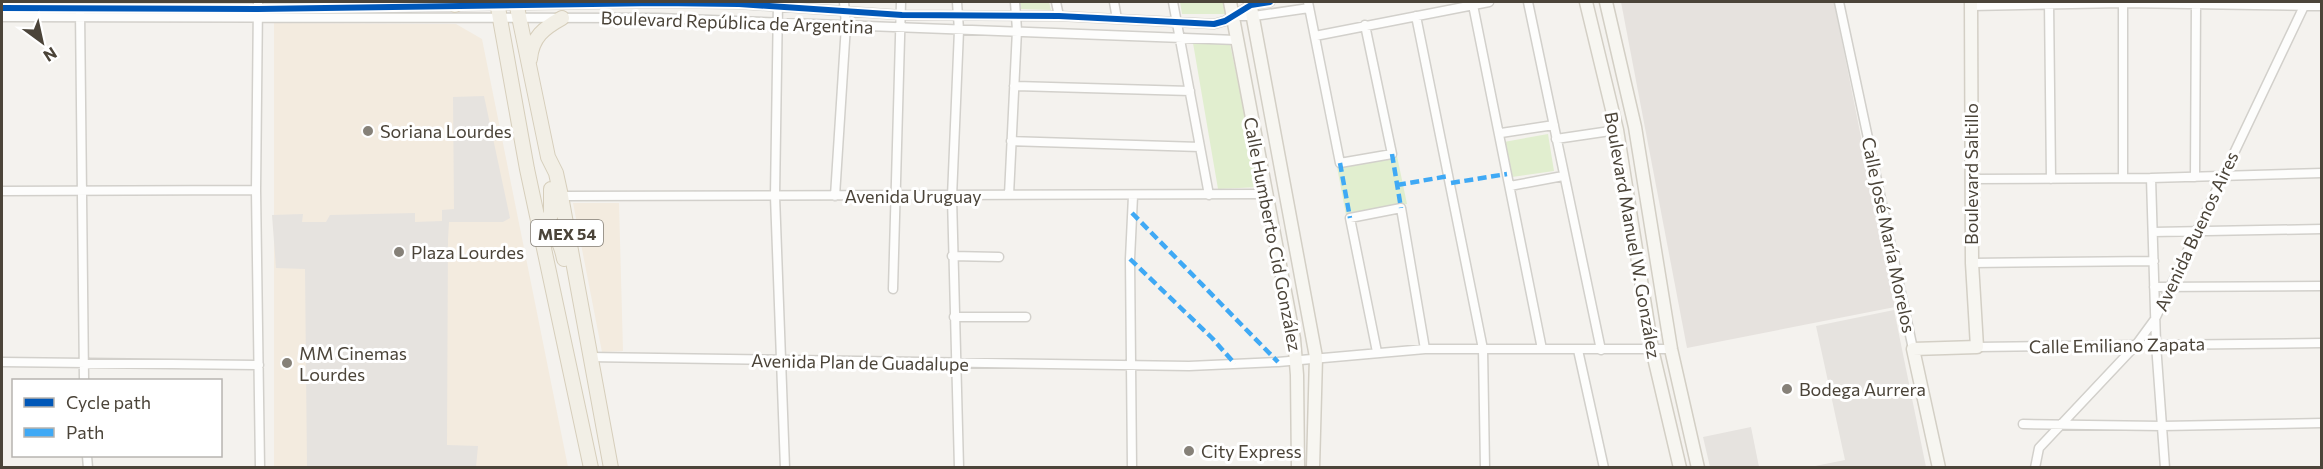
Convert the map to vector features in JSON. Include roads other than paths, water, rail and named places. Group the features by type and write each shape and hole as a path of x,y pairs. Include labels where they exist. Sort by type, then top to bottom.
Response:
{"main road":[{"name":"MEX 54","path":"517,2 548,157 561,196 611,467"},
{"name":"MEX 54","path":"499,8 540,227 591,466"},
{"path":"529,67 533,42 546,27 562,18"},
{"path":"548,157 553,208 547,222 540,227 559,240 569,292 581,310"},
{"path":"581,417 601,416"}],"street":[{"name":"Boulevard República de Argentina","path":"499,8 517,2 778,5 902,15 1059,16 1214,24 1252,8"},
{"path":"835,196 846,26 844,2"},
{"path":"893,289 901,2"},
{"path":"957,2 959,30 951,197 959,468"},
{"path":"1009,195 1017,30 1016,2"},
{"path":"1056,2 1059,16"},
{"path":"1114,2 1117,19"},
{"path":"1173,2 1209,195"},
{"name":"Calle Humberto Cid González","path":"1230,2 1297,359 1298,468"},
{"path":"1252,8 1270,2"},
{"path":"1315,36 1489,2"},
{"path":"1528,2 1601,350"},
{"name":"Boulevard Manuel W. González","path":"1586,2 1617,130 1652,349 1680,468"},
{"name":"Boulevard Manuel W. González","path":"1606,2 1635,127 1671,349 1698,468"},
{"name":"Calle José María Morelos","path":"1839,2 1939,468"},
{"path":"2123,2 2123,178"},
{"path":"2195,177 2196,2"},
{"path":"1971,4 2196,2 2305,3 2322,6"},
{"path":"258,9 457,3 499,8"},
{"path":"658,3 658,18"},
{"name":"Avenida Buenos Aires","path":"2035,468 2037,452 2060,424 2136,345 2155,319 2305,3"},
{"path":"1473,4 1542,349"},
{"name":"Boulevard Saltillo","path":"1971,4 1972,263 1977,346"},
{"path":"2049,4 2051,179"},
{"path":"778,5 775,196 785,468"},
{"path":"1252,8 1308,5 1341,163 1392,153 1365,25"},
{"path":"2,8 499,8"},
{"path":"2,17 80,8"},
{"path":"80,8 84,379"},
{"name":"Boulevard República de Argentina","path":"499,8 519,18 658,18 778,24 1180,36 1236,40"},
{"name":"Calle Humberto Cid González","path":"1252,8 1316,357 1313,468"},
{"path":"258,9 256,190 260,468"},
{"path":"1416,16 1483,349 1485,468"},
{"path":"1014,86 1190,91"},
{"path":"1500,133 1554,125"},
{"path":"1556,139 1617,130"},
{"path":"1011,141 1200,147"},
{"path":"1971,179 2151,178 2322,173"},
{"path":"1509,186 1563,176"},
{"path":"2151,178 2156,344 2165,468"},
{"path":"2,191 256,190"},
{"name":"Avenida Uruguay","path":"561,196 1209,195 1267,201"},
{"path":"1132,468 1130,259 1133,196"},
{"path":"1267,201 1289,203"},
{"path":"1377,352 1350,218 1401,208 1425,349"},
{"path":"2153,232 2322,229"},
{"path":"952,256 999,257"},
{"path":"1972,263 2154,261"},
{"path":"2154,287 2322,286"},
{"path":"954,317 1026,317"},
{"name":"Calle Emiliano Zapata","path":"1913,349 1977,346 2322,343"},
{"name":"Avenida Plan de Guadalupe","path":"589,357 1131,366 1235,364 1425,349 1671,349"},
{"path":"1578,350 1604,468"},
{"path":"2,362 259,365"},
{"path":"2023,424 2162,426 2322,423"}],"place":[{"name":"Soriana Lourdes","path":"368,131"},
{"name":"Plaza Lourdes","path":"399,252"},
{"name":"MM Cinemas Lourdes","path":"287,363"},
{"name":"Bodega Aurrera","path":"1787,389"},
{"name":"City Express","path":"1189,451"}]}
